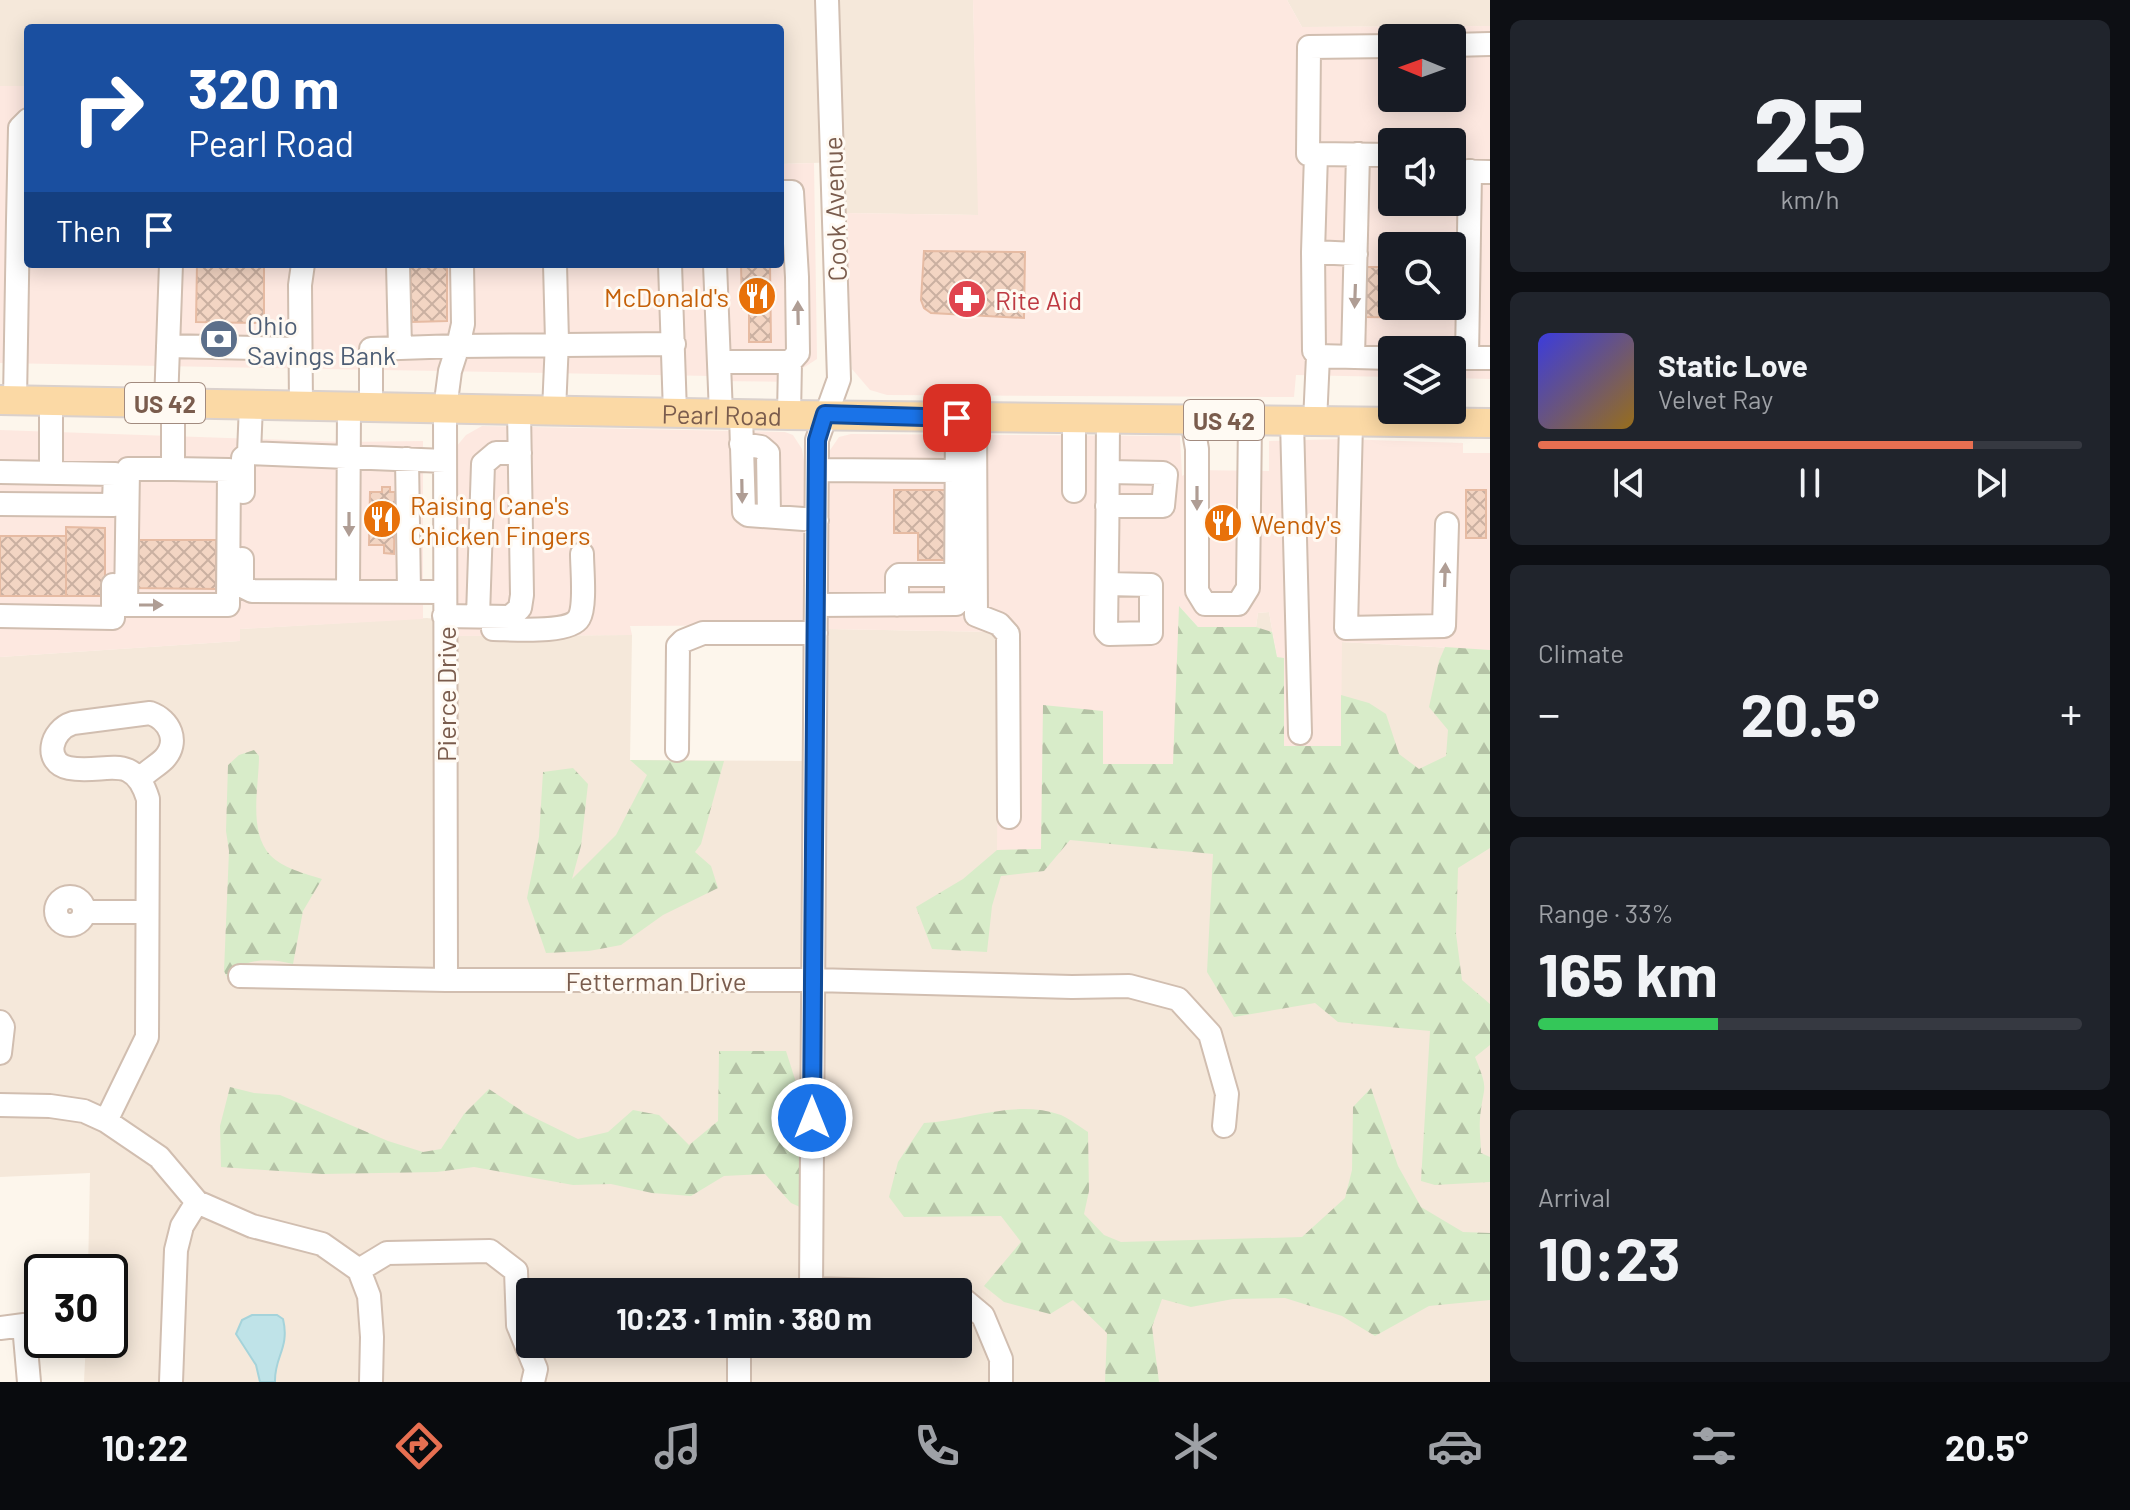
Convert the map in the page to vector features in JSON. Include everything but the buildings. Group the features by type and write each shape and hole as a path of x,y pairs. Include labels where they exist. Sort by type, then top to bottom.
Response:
{"main road":[{"name":"Pearl Road","path":"8,400 966,418 1351,423 1378,420"},
{"name":"Pearl Road","path":"1466,421 1490,423"}],"street":[{"name":"Cook Avenue","path":"811,1278 817,440 839,379 827,0"},
{"path":"1466,45 1490,44"},
{"path":"1378,46 1309,47 1308,154 1378,155"},
{"path":"8,400 8,333 20,128 24,124"},
{"path":"1316,154 1314,351 1318,356 1378,358"},
{"path":"1353,357 1358,154"},
{"path":"1461,336 1471,170"},
{"path":"784,192 792,192 797,277 798,353 790,362 789,415"},
{"path":"1313,252 1356,245"},
{"path":"171,268 168,346 173,469"},
{"path":"301,406 299,349 302,268"},
{"path":"398,268 400,348"},
{"name":"Pierce Drive","path":"446,980 445,409 450,371 463,324 462,268"},
{"path":"554,411 557,346 555,268"},
{"path":"670,268 675,413"},
{"path":"715,268 719,362 741,444 744,512 748,515 817,520"},
{"path":"797,277 836,277"},
{"path":"348,591 349,457 371,349 674,344"},
{"path":"168,346 299,349"},
{"path":"1300,733 1303,422 1318,356"},
{"path":"1466,358 1490,358"},
{"path":"719,362 790,362"},
{"path":"51,401 51,473"},
{"path":"249,453 251,405"},
{"path":"444,623 478,616 510,617 520,608 519,410"},
{"path":"816,605 956,604 957,471 966,418"},
{"path":"966,418 976,615 999,624 1008,634 1009,817"},
{"path":"1074,419 1074,491"},
{"path":"1107,584 1108,419"},
{"path":"1192,420 1197,449 1197,591 1205,604 1238,604 1248,588 1250,421"},
{"path":"1351,423 1346,628 1444,626 1447,524"},
{"path":"444,592 252,591 242,586 243,458 249,453 445,461"},
{"path":"478,616 481,470 486,460 496,453 520,453"},
{"path":"407,459 409,592"},
{"path":"128,469 173,469 229,470 228,605 126,605 128,469"},
{"path":"817,470 957,471"},
{"path":"0,472 115,474 113,618 0,616"},
{"path":"1107,506 1163,506 1166,475 1108,472"},
{"path":"0,504 114,505"},
{"path":"444,623 556,629 574,622 579,617 581,607 582,554"},
{"path":"677,750 678,646 683,641 703,633 816,633"},
{"path":"106,1121 147,1037 148,799 140,779 127,770 65,766 55,756 55,735 62,727 73,723 150,713 159,716 172,734 171,750 140,779"},
{"path":"84,912 147,912"},
{"name":"Fetterman Drive","path":"240,976 446,980 814,980 1129,986 1178,999 1210,1034 1227,1094 1224,1126"},
{"path":"0,1022 3,1027 0,1053"},
{"path":"0,1102 84,1111 106,1121 159,1157 197,1202 252,1226 322,1244 359,1270 369,1296 371,1382"},
{"path":"171,1382 176,1250 182,1226 197,1202"},
{"path":"359,1270 387,1253 490,1251 516,1271 518,1325 536,1369 533,1382"},
{"path":"972,1307 983,1316 1001,1359 1001,1382"},
{"path":"0,1328 24,1325 29,1382"},
{"path":"739,1358 739,1382"}],"shaded area":[{"path":"0,0 973,0 979,215 844,213 842,162 784,164 784,24 24,24 24,86 0,86"},
{"path":"973,0 1287,0 1302,27 1378,27 1378,112 1466,112 1466,26 1490,26 1490,379 1466,378 1466,336 1378,336 1378,377 1296,375 1294,397 887,395 870,390 852,369 843,284 844,213 978,215"},
{"path":"1287,0 1490,0 1490,26 1378,24 1378,27 1302,27"},
{"path":"0,86 24,86 24,268 784,268 784,164 814,163 817,359 800,370 798,382 712,381 711,376 0,363"},
{"path":"482,426 785,432 793,435 802,449 806,474 807,625 630,626 632,635 451,636 456,447 466,435"},
{"path":"0,430 344,442 423,441 423,619 240,629 240,641 0,657"},
{"path":"851,434 1180,436 1182,476 1192,470 1269,471 1269,441 1341,439 1463,443 1463,453 1490,453 1490,650 1342,642 1341,747 1284,746 1284,659 1277,657 1269,612 1258,613 1256,627 1198,627 1180,607 1173,764 1103,765 1041,849 997,850 999,632 825,629 826,456 839,437"},
{"path":"1269,612 1277,657 1341,746 1341,642 1490,650 1490,1382 84,1382 85,1358 128,1358 128,1254 88,1254 90,1173 0,1177 0,657 239,641 240,629 427,618 451,621 451,636 632,635 630,760 807,761 826,629 999,632 998,850 1256,627 1258,613"}],"green space":[{"path":"1179,606 1198,627 1256,627 1272,632 1277,657 1284,658 1284,746 1341,746 1341,695 1369,703 1386,714 1399,754 1419,769 1446,756 1448,730 1429,707 1445,647 1490,650 1490,848 1458,868 1456,934 1462,980 1490,1004 1490,1045 1475,1057 1484,1083 1481,1153 1490,1157 1490,1182 1435,1185 1421,1181 1430,1031 1338,1022 1315,1003 1234,1017 1207,972 1213,854 1070,840 1044,871 1001,876 992,906 987,952 932,949 916,907 963,879 997,850 1041,849 1043,705 1103,711 1103,764 1173,764"},
{"path":"254,750 259,756 257,821 263,845 281,864 322,879 303,911 293,964 269,960 245,964 240,976 231,985 224,971 229,851 226,831 228,765 239,755"},
{"path":"630,760 724,761 701,844 695,852 711,866 718,888 663,915 621,945 589,951 546,953 527,898 539,837 543,772 573,768 588,784 581,846 572,879 616,835 647,775"},
{"path":"719,1051 786,1051 800,1095 810,1149 800,1207 791,1203 765,1174 724,1176 691,1196 652,1193 611,1184 573,1185 474,1167 437,1172 322,1174 221,1167 220,1126 230,1087 280,1095 388,1141 423,1152 441,1149 464,1114 489,1089 525,1113 578,1139 608,1132 633,1110 659,1115 689,1145 718,1121"},
{"path":"1371,1088 1398,1166 1421,1207 1463,1232 1490,1233 1490,1300 1429,1306 1375,1336 1342,1316 1285,1298 1233,1299 1191,1307 1162,1299 1152,1327 1159,1382 1105,1382 1107,1333 1073,1300 1050,1314 1004,1302 984,1286 1021,1242 1001,1216 904,1217 889,1197 898,1162 924,1123 1027,1109 1061,1115 1088,1132 1089,1191 1084,1214 1104,1235 1121,1242 1302,1237 1345,1198 1352,1170 1353,1107"}],"water":[{"path":"252,1315 277,1315 283,1319 285,1338 275,1382 260,1382 256,1365 236,1334 242,1320"}],"place":[{"name":"McDonald's","path":"757,296"},
{"name":"Rite Aid","path":"967,299"},
{"name":"Ohio Savings Bank","path":"219,339"},
{"name":"Raising Cane's Chicken Fingers","path":"382,519"},
{"name":"Wendy's","path":"1223,523"}],"route":[{"path":"812,1118 817,440 825,414 957,418"}]}
